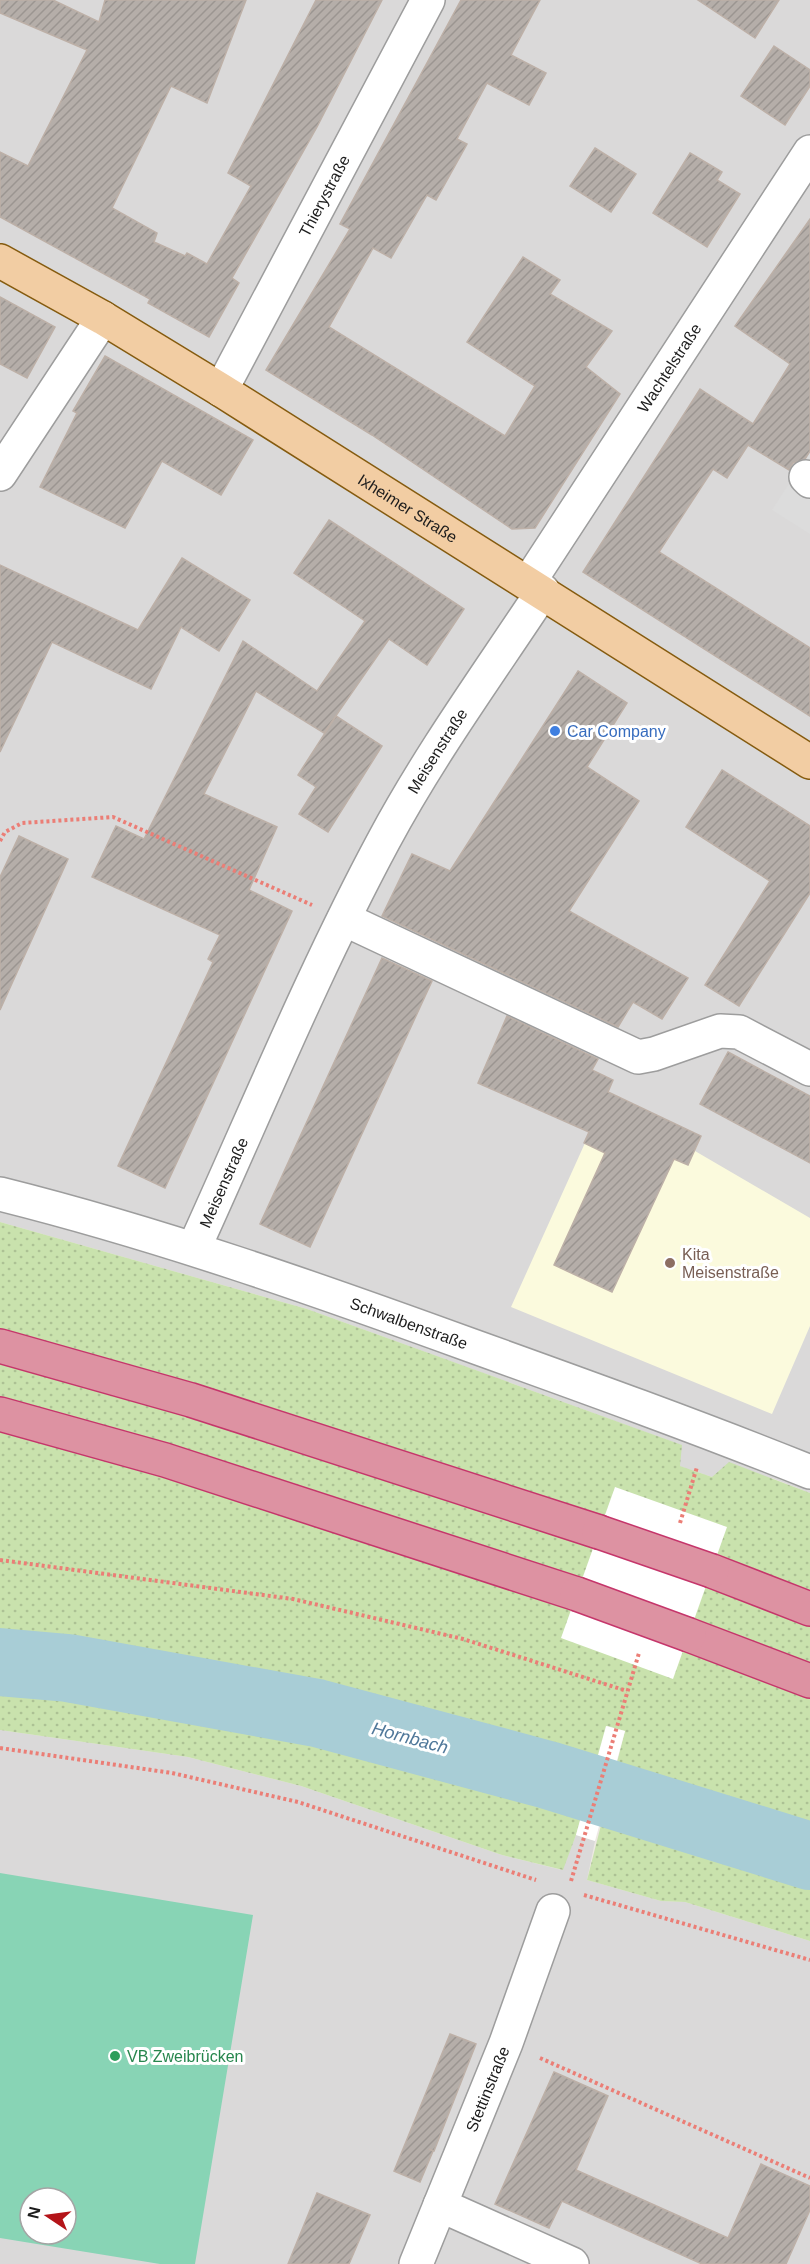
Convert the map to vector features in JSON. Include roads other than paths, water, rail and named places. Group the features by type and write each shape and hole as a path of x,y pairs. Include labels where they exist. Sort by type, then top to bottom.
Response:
{"highway":[{"path":"0,1346 191,1400 599,1532 712,1571 810,1609"},
{"path":"0,1414 165,1460 578,1594 810,1681"}],"main road":[{"name":"Ixheimer Straße","path":"0,261 103,318 221,390 810,762"}],"street":[{"name":"Thierystraße","path":"221,390 429,0"},
{"name":"Wachtelstraße","path":"536,587 810,152"},
{"path":"0,474 103,318"},
{"name":"Meisenstraße","path":"194,1248 344,919 384,839 536,587"},
{"path":"344,919 638,1057 686,1044 720,1031 740,1032 810,1069"},
{"name":"Schwalbenstraße","path":"0,1194 194,1248 339,1297 708,1432 810,1472"},
{"name":"Stettinstraße","path":"416,2264 567,1898"},
{"path":"440,2205 572,2264"}],"waterway":[{"name":"Hornbach","path":"0,1662 68,1668 317,1713 548,1775 810,1856"}],"place":[{"name":"Car Company","path":"555,731"},
{"name":"Kita Meisenstraße","path":"670,1263"},
{"name":"VB Zweibrücken","path":"115,2056"}]}
